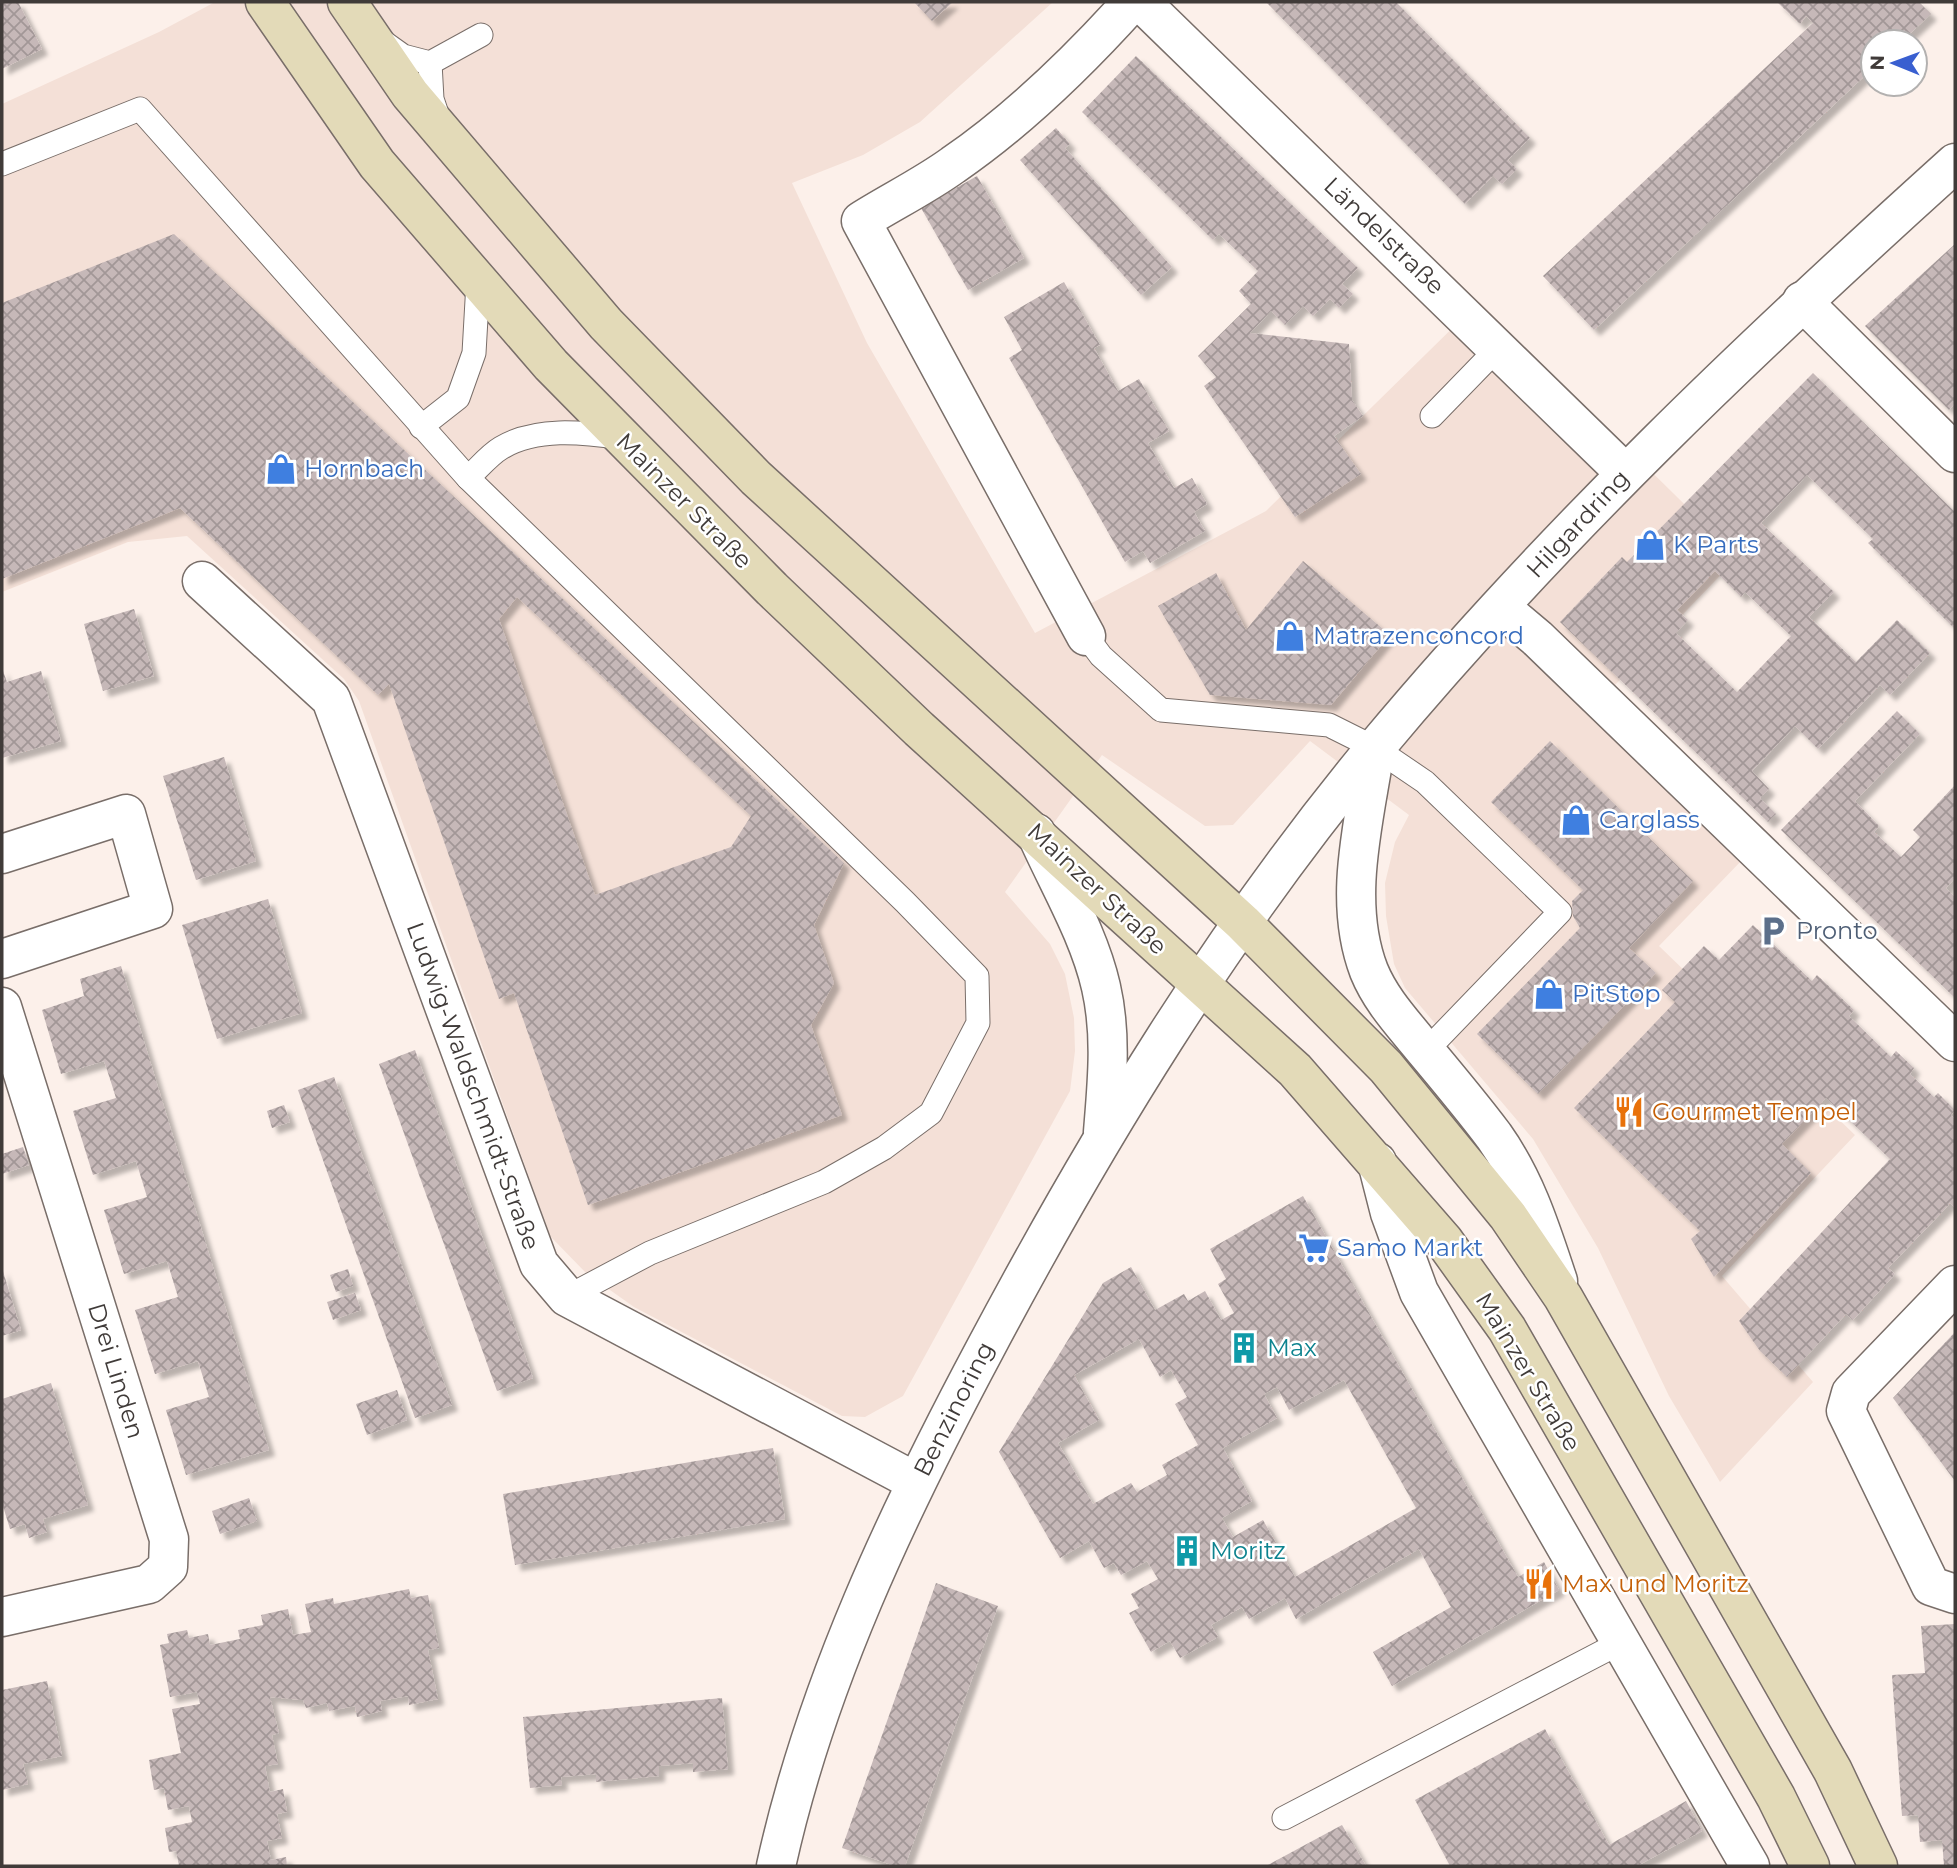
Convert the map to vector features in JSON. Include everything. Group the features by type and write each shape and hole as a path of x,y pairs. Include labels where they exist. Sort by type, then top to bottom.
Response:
{"main road":[{"name":"Mainzer Straße","path":"265,2 377,164 478,283 621,438 772,589 1295,1070 1444,1241 1507,1329 1776,1797 1810,1866"},
{"path":"356,15 410,94 446,139 606,324 756,478 1243,923 1386,1067 1508,1216 1563,1297 1833,1771 1878,1866"}],"street":[{"path":"1086,636 861,221 951,167 1005,127 1091,48 1132,2"},
{"name":"Ländelstraße","path":"1141,2 1625,473"},
{"name":"Hilgardring","path":"1201,984 1243,923 1375,748 1500,607 1625,473 1802,301 1955,163"},
{"path":"1802,301 1955,453"},
{"name":"Ludwig-Waldschmidt-Straße","path":"202,581 331,699 539,1264 566,1297 916,1482"},
{"path":"1500,607 1537,638 1955,1042"},
{"path":"1375,748 1355,875 1359,923 1368,970 1382,998 1494,1137 1521,1179 1533,1204 1563,1297"},
{"path":"2,854 126,814 153,909 2,959"},
{"path":"1036,833 1081,930 1101,986 1109,1055 1102,1142"},
{"name":"Benzinoring","path":"776,1866 788,1816 839,1658 916,1482 1018,1287 1102,1142 1201,984"},
{"name":"Drei Linden","path":"2,1007 169,1539 168,1567 149,1584 2,1617"},
{"path":"1377,1162 1390,1213 1419,1292 1751,1866"},
{"path":"1955,1285 1852,1393 1846,1411 1931,1586 1955,1594"}],"lane":[{"path":"356,15 403,56 430,63 481,35"},
{"path":"430,63 432,99 446,139"},
{"path":"2,164 140,109 468,478 905,902 977,976 978,1023 931,1113 884,1148 824,1182 650,1253 566,1297"},
{"path":"421,427 458,398 474,353 478,283"},
{"path":"1432,416 1498,348"},
{"path":"468,478 501,448 544,434 582,432 621,438"},
{"path":"1086,636 1101,656 1161,710 1329,725 1375,748 1425,782 1560,912 1426,1051"},
{"path":"1386,1067 1455,1088"},
{"path":"1284,1818 1612,1647 1621,1639"}],"shaded area":[{"path":"215,2 1053,2 920,122 863,155 792,183 867,343 1035,633 1266,511 1479,302 1738,557 1590,711 1744,858 1659,946 1855,1135 1722,1276 1813,1382 1720,1482 1669,1396 1598,1248 1533,1139 1405,988 1394,964 1386,916 1385,883 1395,842 1409,815 1310,741 1233,825 1205,826 1102,755 1005,892 1050,944 1065,974 1074,1018 1075,1051 1070,1091 903,1396 865,1417 842,1416 634,1307 586,1273 550,1236 359,701 344,679 187,536 128,542 2,592 2,104 159,32"}],"building":[{"path":"2,2 18,2 42,49 2,69"},
{"path":"914,2 953,2 932,21"},
{"path":"1266,2 1396,2 1530,138 1508,160 1517,169 1502,184 1493,176 1465,204"},
{"path":"1777,2 1919,2 1931,14 1916,28 1859,28 1859,81 1594,330 1543,276 1813,23 1806,16 1800,24"},
{"path":"1136,56 1358,268 1342,284 1353,294 1339,308 1330,299 1313,316 1303,306 1285,325 1271,311 1250,333 1349,344 1352,400 1363,416 1334,436 1361,474 1295,517 1204,386 1216,377 1198,356 1251,304 1239,291 1258,271 1219,234 1213,240 1082,112"},
{"path":"1056,128 1070,144 1065,148 1172,267 1141,295 1020,160"},
{"path":"977,176 1024,258 968,290 921,208"},
{"path":"174,234 844,863 814,925 834,983 811,1025 842,1115 588,1205 514,993 499,999 389,684 378,695 180,508 2,579 2,303","holes":["517,597 751,816 731,847 595,895 499,619"]},
{"path":"1955,244 1955,403 1949,410 1865,326"},
{"path":"1064,282 1100,345 1094,348 1118,391 1139,379 1169,431 1148,443 1174,488 1192,478 1207,504 1194,512 1205,531 1150,563 1143,551 1125,562 1009,358 1022,350 1004,317"},
{"path":"1813,373 1955,512 1955,629 1868,543 1873,539 1807,475 1761,523 1834,592 1809,617 1856,662 1897,620 1930,653 1890,695 1880,685 1818,749 1795,726 1752,771 1769,789 1760,798 1776,814 1768,822 1560,622 1622,557 1627,562","holes":["1715,571 1741,597 1745,592 1791,636 1737,692 1676,633 1688,620 1677,610"]},
{"path":"1303,561 1390,635 1331,705 1210,695 1158,606 1216,573 1246,630"},
{"path":"134,609 154,676 103,691 84,624"},
{"path":"2,668 7,682 41,671 61,741 2,758"},
{"path":"1897,711 1920,734 1855,801 1879,826 1874,832 1901,857 1920,837 1913,830 1955,785 1955,878 1946,888 1955,897 1955,998 1781,830"},
{"path":"1550,741 1693,881 1629,948 1656,973 1538,1094 1477,1034 1580,928 1573,916 1572,901 1583,890 1491,802"},
{"path":"224,757 256,861 196,880 163,776"},
{"path":"268,899 302,1013 217,1039 182,925"},
{"path":"1753,925 1812,981 1817,975 1854,1010 1849,1016 1891,1057 1896,1051 1914,1068 1910,1074 1934,1097 1938,1093 1955,1110 1951,1115 1955,1119 1955,1208 1950,1203 1888,1268 1895,1274 1853,1320 1846,1314 1787,1377 1760,1351 1739,1321 1890,1159 1826,1098 1782,1144 1811,1173 1714,1277 1691,1239 1700,1231 1574,1108 1675,1002 1662,990 1704,946 1719,960"},
{"path":"121,966 269,1450 186,1475 166,1410 209,1397 198,1361 155,1374 135,1310 178,1297 167,1261 124,1274 104,1210 147,1197 136,1161 93,1175 73,1111 116,1098 104,1061 61,1074 42,1010 84,996 80,979"},
{"path":"415,1050 533,1378 497,1391 379,1064"},
{"path":"334,1077 452,1405 415,1418 298,1090"},
{"path":"284,1105 290,1122 272,1128 267,1111"},
{"path":"23,1147 29,1165 2,1174 2,1154"},
{"path":"1303,1196 1518,1577 1544,1562 1559,1590 1392,1686 1373,1652 1451,1607 1419,1549 1296,1619 1285,1598 1249,1619 1242,1607 1211,1625 1218,1637 1180,1658 1170,1641 1151,1652 1129,1613 1139,1608 1131,1594 1158,1579 1147,1561 1121,1575 1114,1563 1104,1568 1089,1541 1060,1558 999,1452 1103,1283 1131,1267 1155,1310 1184,1294 1188,1301 1205,1291 1221,1320 1234,1313 1218,1284 1226,1279 1210,1249","holes":["1139,1339 1160,1377 1171,1370 1187,1397 1175,1404 1198,1445 1162,1465 1167,1475 1137,1492 1131,1483 1093,1504 1058,1443 1099,1420 1074,1375","1344,1380 1416,1508 1295,1577 1263,1520 1233,1537 1222,1518 1252,1501 1223,1448 1277,1418 1264,1394 1277,1387 1289,1410"]},
{"path":"2,1268 21,1330 2,1336"},
{"path":"348,1269 353,1286 336,1292 330,1275"},
{"path":"355,1293 361,1310 333,1320 327,1302"},
{"path":"1955,1332 1955,1481 1893,1398"},
{"path":"51,1383 88,1505 43,1519 47,1532 29,1538 25,1524 10,1529 2,1503 2,1399"},
{"path":"397,1390 407,1420 367,1435 356,1404"},
{"path":"773,1448 785,1519 515,1565 503,1494"},
{"path":"249,1498 257,1521 220,1534 212,1511"},
{"path":"936,1583 998,1606 905,1866 895,1866 842,1848"},
{"path":"409,1589 411,1598 428,1595 439,1648 428,1650 438,1699 409,1705 408,1696 380,1701 382,1711 357,1717 355,1706 329,1711 327,1703 306,1708 303,1700 270,1697 279,1733 272,1735 278,1764 265,1766 270,1792 283,1789 287,1812 277,1814 282,1838 267,1841 271,1860 286,1857 287,1866 179,1866 176,1851 169,1852 165,1828 192,1822 189,1806 168,1810 164,1788 154,1790 149,1760 181,1753 172,1709 200,1704 197,1692 170,1697 160,1645 169,1643 167,1634 187,1630 189,1638 208,1634 210,1645 240,1639 238,1630 263,1625 261,1615 288,1609 293,1635 311,1632 305,1604 333,1598 334,1604"},
{"path":"1955,1624 1955,1866 1944,1866 1942,1840 1920,1842 1918,1815 1902,1816 1892,1675 1925,1673 1921,1626"},
{"path":"47,1681 62,1756 23,1764 28,1784 2,1790 2,1690"},
{"path":"722,1698 728,1769 693,1772 693,1763 659,1766 659,1776 596,1782 596,1774 561,1777 562,1785 530,1788 523,1717"},
{"path":"1545,1729 1609,1845 1686,1801 1702,1831 1637,1866 1450,1866 1415,1800"},
{"path":"1342,1825 1366,1866 1266,1866"}],"place":[{"name":"Hornbach","path":"281,469"},
{"name":"K Parts","path":"1650,545"},
{"name":"Matrazenconcord","path":"1290,636"},
{"name":"Carglass","path":"1576,820"},
{"name":"Pronto","path":"1773,931"},
{"name":"PitStop","path":"1549,994"},
{"name":"Gourmet Tempel","path":"1629,1112"},
{"name":"Samo Markt","path":"1314,1248"},
{"name":"Max","path":"1244,1348"},
{"name":"Moritz","path":"1187,1551"},
{"name":"Max und Moritz","path":"1539,1584"}]}
